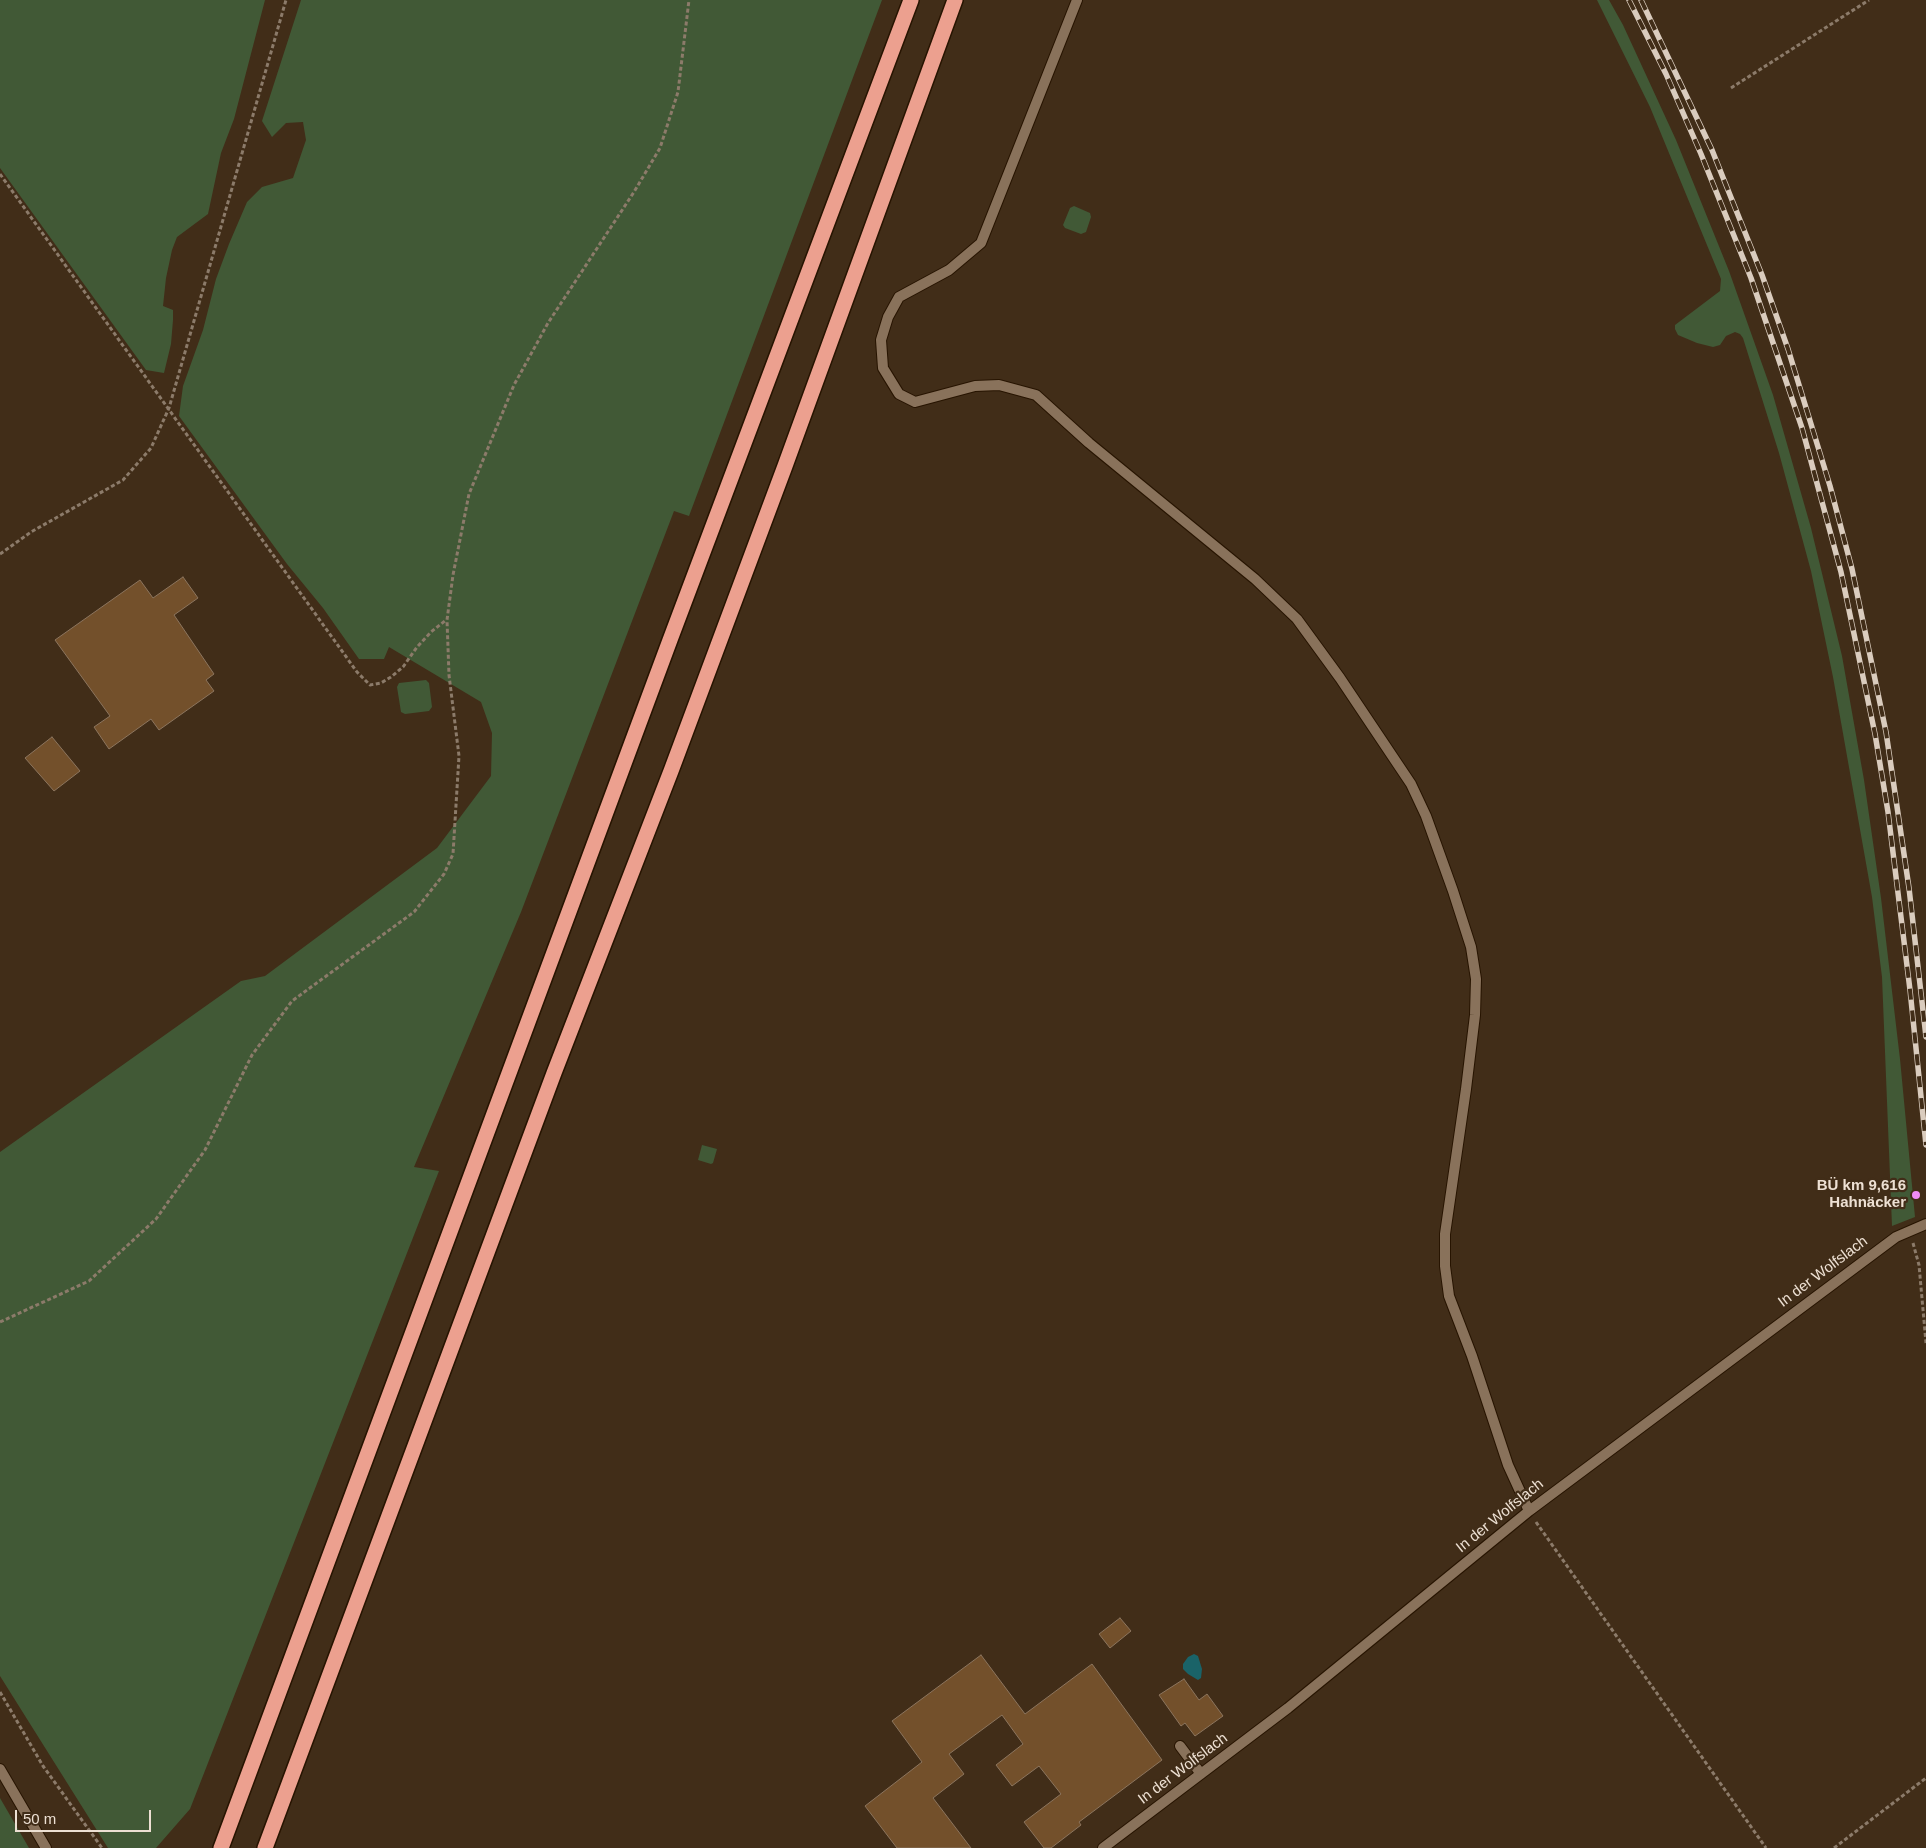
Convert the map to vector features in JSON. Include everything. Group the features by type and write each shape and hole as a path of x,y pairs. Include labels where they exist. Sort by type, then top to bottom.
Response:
{"highway":[{"path":"221,1848 911,0"},
{"path":"265,1848 554,1073 786,466 955,0"}],"lane":[{"path":"1077,0 981,243 949,270 899,297 888,317 881,340 883,368 899,394 915,402 975,386 999,385 1036,395 1089,443 1255,579 1297,618 1411,784 1426,816 1454,891 1471,947 1476,979 1475,1015 1445,1234 1446,1274 1450,1296 1508,1465 1529,1511"},
{"name":"In der Wolfslach","path":"1103,1848 1288,1708 1529,1511 1888,1243 1909,1230 1926,1224"},
{"path":"1180,1746 1201,1774"},
{"path":"0,1769 46,1848"}],"path":[{"path":"0,554 31,532 123,480 151,448 169,408 286,0"},
{"path":"0,1322 89,1281 156,1219 205,1150 252,1055 292,1001 414,912 444,874 453,854 458,756 447,620 452,575 469,494 514,385 548,323 634,192 660,148 678,92 689,0"},
{"path":"1731,88 1869,0"},
{"path":"0,174 357,672 370,685 381,683 403,667 417,647 431,632 447,620"},
{"path":"1909,1230 1919,1265 1926,1343"},
{"path":"1529,1511 1766,1848"},
{"path":"0,1692 42,1766 102,1848"},
{"path":"1834,1848 1926,1778"}],"green space":[{"path":"0,0 265,0 234,119 221,153 208,214 177,237 172,250 163,306 173,310 173,320 171,344 164,373 146,370 0,168"},
{"path":"301,0 882,0 689,516 674,511 521,912 414,1167 439,1171 190,1809 156,1848 108,1848 0,1676 0,1152 241,981 265,976 437,848 491,776 492,733 481,702 389,647 384,659 359,659 179,416 183,386 203,330 216,279 247,202 262,187 293,178 306,140 303,122 286,123 272,137 262,121"},
{"path":"1597,0 1609,0 1623,25 1676,140 1729,271 1773,395 1811,528 1842,656 1864,780 1881,898 1900,1059 1915,1217 1892,1226 1882,977 1872,897 1833,677 1811,571 1779,453 1743,338 1735,332 1726,336 1720,345 1713,347 1678,335 1675,329 1675,325 1720,291 1721,279 1650,107"},
{"path":"1074,206 1090,213 1091,217 1086,232 1081,234 1065,228 1063,225 1070,208"},
{"path":"426,680 429,683 432,707 429,711 405,714 401,712 397,687 399,683"},
{"path":"702,1145 717,1149 713,1163 698,1160"},
{"path":"0,1798 29,1848 0,1848"}],"water":[{"path":"1194,1654 1198,1656 1202,1669 1201,1678 1198,1680 1183,1669 1183,1664 1188,1657"}],"building":[{"path":"183,577 198,598 174,615 214,674 206,680 214,691 159,730 151,719 109,749 94,727 110,716 55,640 140,580 153,598"},
{"path":"52,737 80,771 54,791 25,758"},
{"path":"1120,1618 1131,1631 1110,1648 1099,1634"},
{"path":"981,1655 1025,1714 1092,1664 1162,1760 1079,1822 1081,1825 1051,1848 1044,1848 1024,1822 1061,1794 1039,1766 1012,1786 996,1765 1023,1744 1002,1715 949,1754 964,1774 933,1798 971,1848 897,1848 865,1806 922,1762 892,1721"},
{"path":"1184,1679 1199,1700 1207,1694 1223,1716 1195,1736 1185,1723 1181,1726 1159,1695"}],"railway":[{"path":"1629,0 1666,74 1701,154 1751,278 1802,428 1841,572 1875,734 1888,812 1910,990 1926,1145"},
{"path":"1641,0 1712,150 1762,275 1788,349 1830,486 1852,569 1886,732 1909,888 1926,1037"}],"place":[{"name":"BÜ km 9,616 Hahnäcker","path":"1916,1195"}]}
